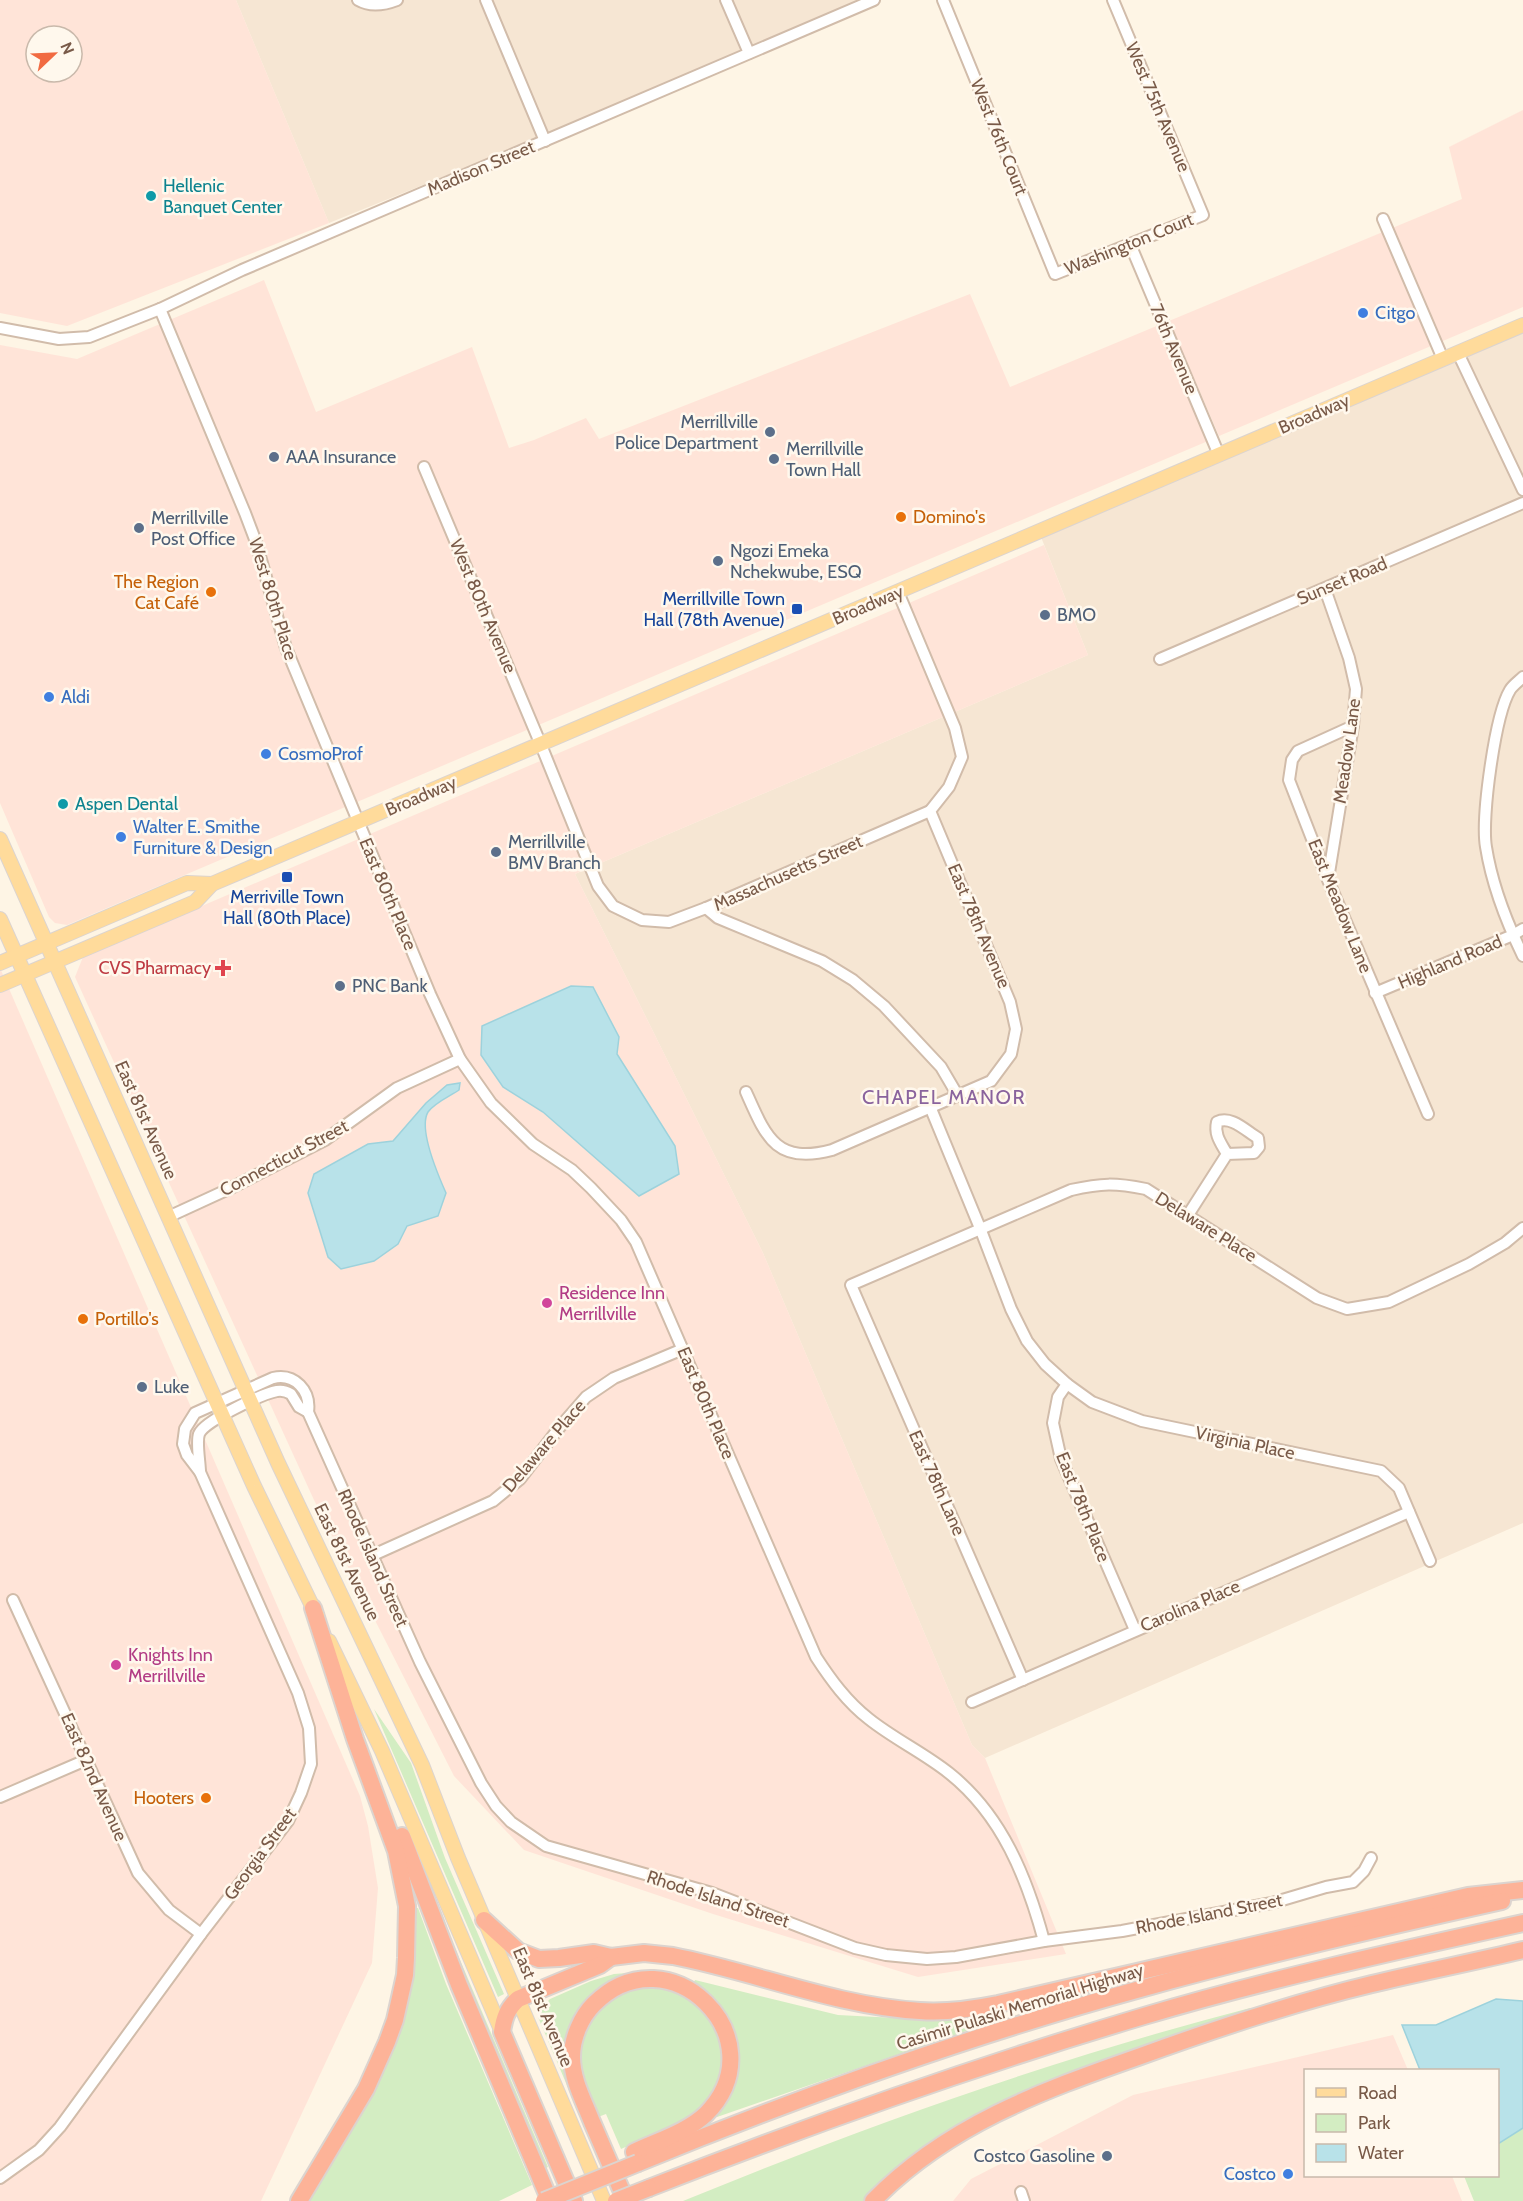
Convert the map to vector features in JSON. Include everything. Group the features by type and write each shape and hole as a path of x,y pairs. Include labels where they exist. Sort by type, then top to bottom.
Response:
{"highway":[{"path":"299,2201 366,2089 395,2020 405,1975 407,1906 390,1830 355,1739 313,1608"},
{"path":"367,1766 383,1792 392,1813 459,1985 550,2201"},
{"path":"484,1920 511,1946 532,1957 552,1959 594,1953 611,1957 644,1953 673,1956 861,2002 916,2011 945,2011 998,2004 1458,1898 1523,1890"},
{"name":"Casimir Pulaski Memorial Highway","path":"544,2201 594,2181 636,2157 851,2081 1091,2003 1347,1936 1523,1897"},
{"path":"617,2201 894,2096 1144,2016 1351,1961 1523,1923"},
{"path":"873,2201 905,2170 951,2138 1004,2110 1089,2074 1202,2034 1293,2006 1371,1984 1523,1950"},
{"path":"574,2201 502,2032 506,2014 518,1999 600,1965 611,1957"},
{"path":"626,2201 576,2081 572,2056 573,2043 584,2016 601,1997 634,1981 658,1979 694,1991 720,2019 729,2044 728,2077 716,2101 705,2114 693,2124 636,2157"}],"main road":[{"name":"Broadway","path":"0,985 195,902 212,884 1523,325"},
{"name":"East 81st Avenue","path":"0,839 312,1538 422,1765 484,1920 604,2201"},
{"name":"Broadway","path":"0,963 188,883 212,884"},
{"path":"0,919 254,1486 377,1741 502,2032"}],"street":[{"path":"360,1 380,5 397,0"},
{"path":"486,0 545,141"},
{"path":"726,0 749,53"},
{"name":"Madison Street","path":"0,328 59,339 88,337 160,309 242,270 874,0"},
{"name":"West 76th Court","path":"943,0 1055,274"},
{"name":"West 75th Avenue","path":"1113,0 1203,215"},
{"name":"Washington Court","path":"1055,274 1203,215"},
{"path":"1383,219 1443,359"},
{"name":"76th Avenue","path":"1130,244 1219,455"},
{"name":"West 80th Place","path":"160,309 245,513 256,542 286,648 359,823"},
{"path":"1458,353 1523,490"},
{"name":"West 80th Avenue","path":"424,467 541,745"},
{"name":"Sunset Road","path":"1160,659 1523,502"},
{"name":"Meadow Lane","path":"1324,589 1349,658 1356,689 1353,726 1328,880"},
{"path":"898,592 956,729 962,757 949,787 930,810"},
{"path":"1523,677 1510,689 1497,729 1486,798 1485,845 1500,904 1523,956"},
{"name":"East Meadow Lane","path":"1353,726 1298,751 1292,760 1289,780 1375,993 1428,1114"},
{"name":"Massachusetts Street","path":"541,745 598,886 614,906 642,920 669,922 706,908 930,810"},
{"name":"East 78th Avenue","path":"746,1092 761,1127 771,1141 798,1155 814,1155 832,1150 931,1109 991,1081 1011,1054 1016,1029 1011,1002 930,810"},
{"name":"East 80th Place","path":"359,823 430,994 460,1059 491,1103 533,1144 572,1170 621,1220 642,1251 816,1657 841,1693 861,1712 948,1773 987,1813 1012,1852 1032,1898 1044,1941"},
{"path":"706,908 718,918 822,961 853,980 884,1006 941,1067 958,1096"},
{"name":"Highland Road","path":"1375,993 1523,929"},
{"name":"Connecticut Street","path":"168,1216 231,1188 325,1140 397,1088 460,1059"},
{"path":"931,1109 1011,1309 1027,1341 1045,1364 1067,1384"},
{"path":"1188,1215 1227,1154"},
{"name":"Delaware Place","path":"851,1285 1071,1190 1099,1184 1146,1189 1317,1298 1347,1309 1389,1302 1469,1264 1505,1243 1523,1228"},
{"name":"East 78th Lane","path":"851,1285 1023,1680"},
{"name":"Delaware Place","path":"372,1556 493,1501 520,1479 586,1397 614,1378 683,1349"},
{"name":"Virginia Place","path":"1067,1384 1092,1402 1142,1422 1381,1471 1399,1488 1430,1561"},
{"name":"East 78th Place","path":"1067,1384 1058,1398 1053,1423 1060,1459 1135,1630"},
{"name":"Rhode Island Street","path":"220,1409 248,1396 283,1390 291,1394 299,1407 308,1412 420,1662 485,1790 511,1822 536,1841 567,1853 712,1893 855,1948 886,1955 943,1958 1122,1931 1272,1903 1353,1882 1364,1871 1371,1858"},
{"name":"Georgia Street","path":"0,2178 39,2150 60,2127 201,1934 288,1821 301,1794 311,1764 309,1728 298,1693 200,1472 183,1444 185,1430 195,1413 220,1409"},
{"name":"Georgia Street","path":"200,1472 198,1439 200,1432 220,1409"},
{"name":"Carolina Place","path":"972,1702 1409,1512"},
{"name":"East 82nd Avenue","path":"13,1600 138,1873 169,1911 201,1934"},
{"path":"0,1797 86,1760"}],"shaded area":[{"path":"0,0 236,0 329,223 67,326 0,313"},
{"path":"236,0 861,0 749,53 329,223"},
{"path":"1523,110 1523,307 1219,436 1169,321 1462,199 1449,147"},
{"path":"264,280 316,412 472,347 509,448 586,418 599,439 970,294 1010,387 1159,325 1208,441 67,925 55,923 49,917 0,803 0,345 77,359"},
{"path":"1523,325 1523,1523 985,1758 972,1745 763,1253 575,874 1088,655 1039,532"},
{"path":"1044,545 1088,655 575,874 763,1253 972,1745 985,1758 1066,1954 918,1977 713,1914 524,1850 454,1776 314,1500 75,977 83,957"},
{"path":"0,968 360,1796 368,1826 378,1888 372,1963 261,2201 0,2201"},
{"path":"1393,2035 1408,2069 1304,2069 1304,2177 1452,2177 1462,2201 953,2201 971,2179 1133,2095"}],"green space":[{"path":"374,1709 411,1763 445,1858 504,1994 498,1997"},
{"path":"412,1908 418,1908 446,1984 532,2185 499,2201 308,2201 376,2081"},
{"path":"443,1920 548,2167 544,2169 459,1970"},
{"path":"640,1972 618,1979 602,1988 582,2007 567,2049 598,2147 594,2149 538,2017 541,2008 550,1999 591,1981 614,1974"},
{"path":"695,1980 838,2015 935,2020 999,2013 1001,2019 717,2117 715,2113 728,2094 715,2004 705,1990 693,1984"},
{"path":"638,1988 672,1991 697,2003 708,2015 720,2044 720,2076 714,2091 698,2112 678,2125 621,2149 606,2114 598,2117 583,2082 580,2070 581,2045 590,2022 606,2003 624,1992"},
{"path":"1250,2008 1252,2013 1103,2064 890,2174 863,2201 683,2201 822,2146 964,2095 1106,2049"},
{"path":"1523,2128 1523,2201 1474,2201 1464,2177 1499,2177 1499,2143"}],"water":[{"path":"571,986 593,987 619,1037 617,1054 675,1146 679,1174 639,1196 543,1112 503,1087 481,1055 482,1026"},
{"path":"460,1083 459,1090 434,1106 428,1112 426,1120 425,1129 430,1152 446,1193 438,1216 407,1226 398,1244 374,1261 341,1269 328,1257 308,1193 314,1174 368,1144 393,1141 426,1103 447,1085"},
{"path":"1496,1999 1523,2001 1523,2128 1499,2143 1499,2069 1420,2069 1402,2025 1436,2025"}],"place":[{"name":"Hellenic Banquet Center","path":"151,196"},
{"name":"Citgo","path":"1363,313"},
{"name":"Merrillville Police Department","path":"770,432"},
{"name":"AAA Insurance","path":"274,457"},
{"name":"Merrillville Town Hall","path":"774,459"},
{"name":"Domino's","path":"901,517"},
{"name":"Merrillville Post Office","path":"139,528"},
{"name":"Ngozi Emeka Nchekwube, ESQ","path":"718,561"},
{"name":"The Region Cat Café","path":"211,592"},
{"name":"Merrillville Town Hall (78th Avenue)","path":"797,609"},
{"name":"BMO","path":"1045,615"},
{"name":"Aldi","path":"49,697"},
{"name":"CosmoProf","path":"266,754"},
{"name":"Aspen Dental","path":"63,804"},
{"name":"Walter E. Smithe Furniture & Design","path":"121,837"},
{"name":"Merrillville BMV Branch","path":"496,852"},
{"name":"Merriville Town Hall (80th Place)","path":"287,877"},
{"name":"CVS Pharmacy","path":"223,968"},
{"name":"PNC Bank","path":"340,986"},
{"name":"Residence Inn Merrillville","path":"547,1303"},
{"name":"Portillo's","path":"83,1319"},
{"name":"Luke","path":"142,1387"},
{"name":"Knights Inn Merrillville","path":"116,1665"},
{"name":"Hooters","path":"206,1798"},
{"name":"Costco Gasoline","path":"1107,2156"},
{"name":"Costco","path":"1288,2174"}],"district":[{"name":"CHAPEL MANOR","path":"944,1097"}]}
